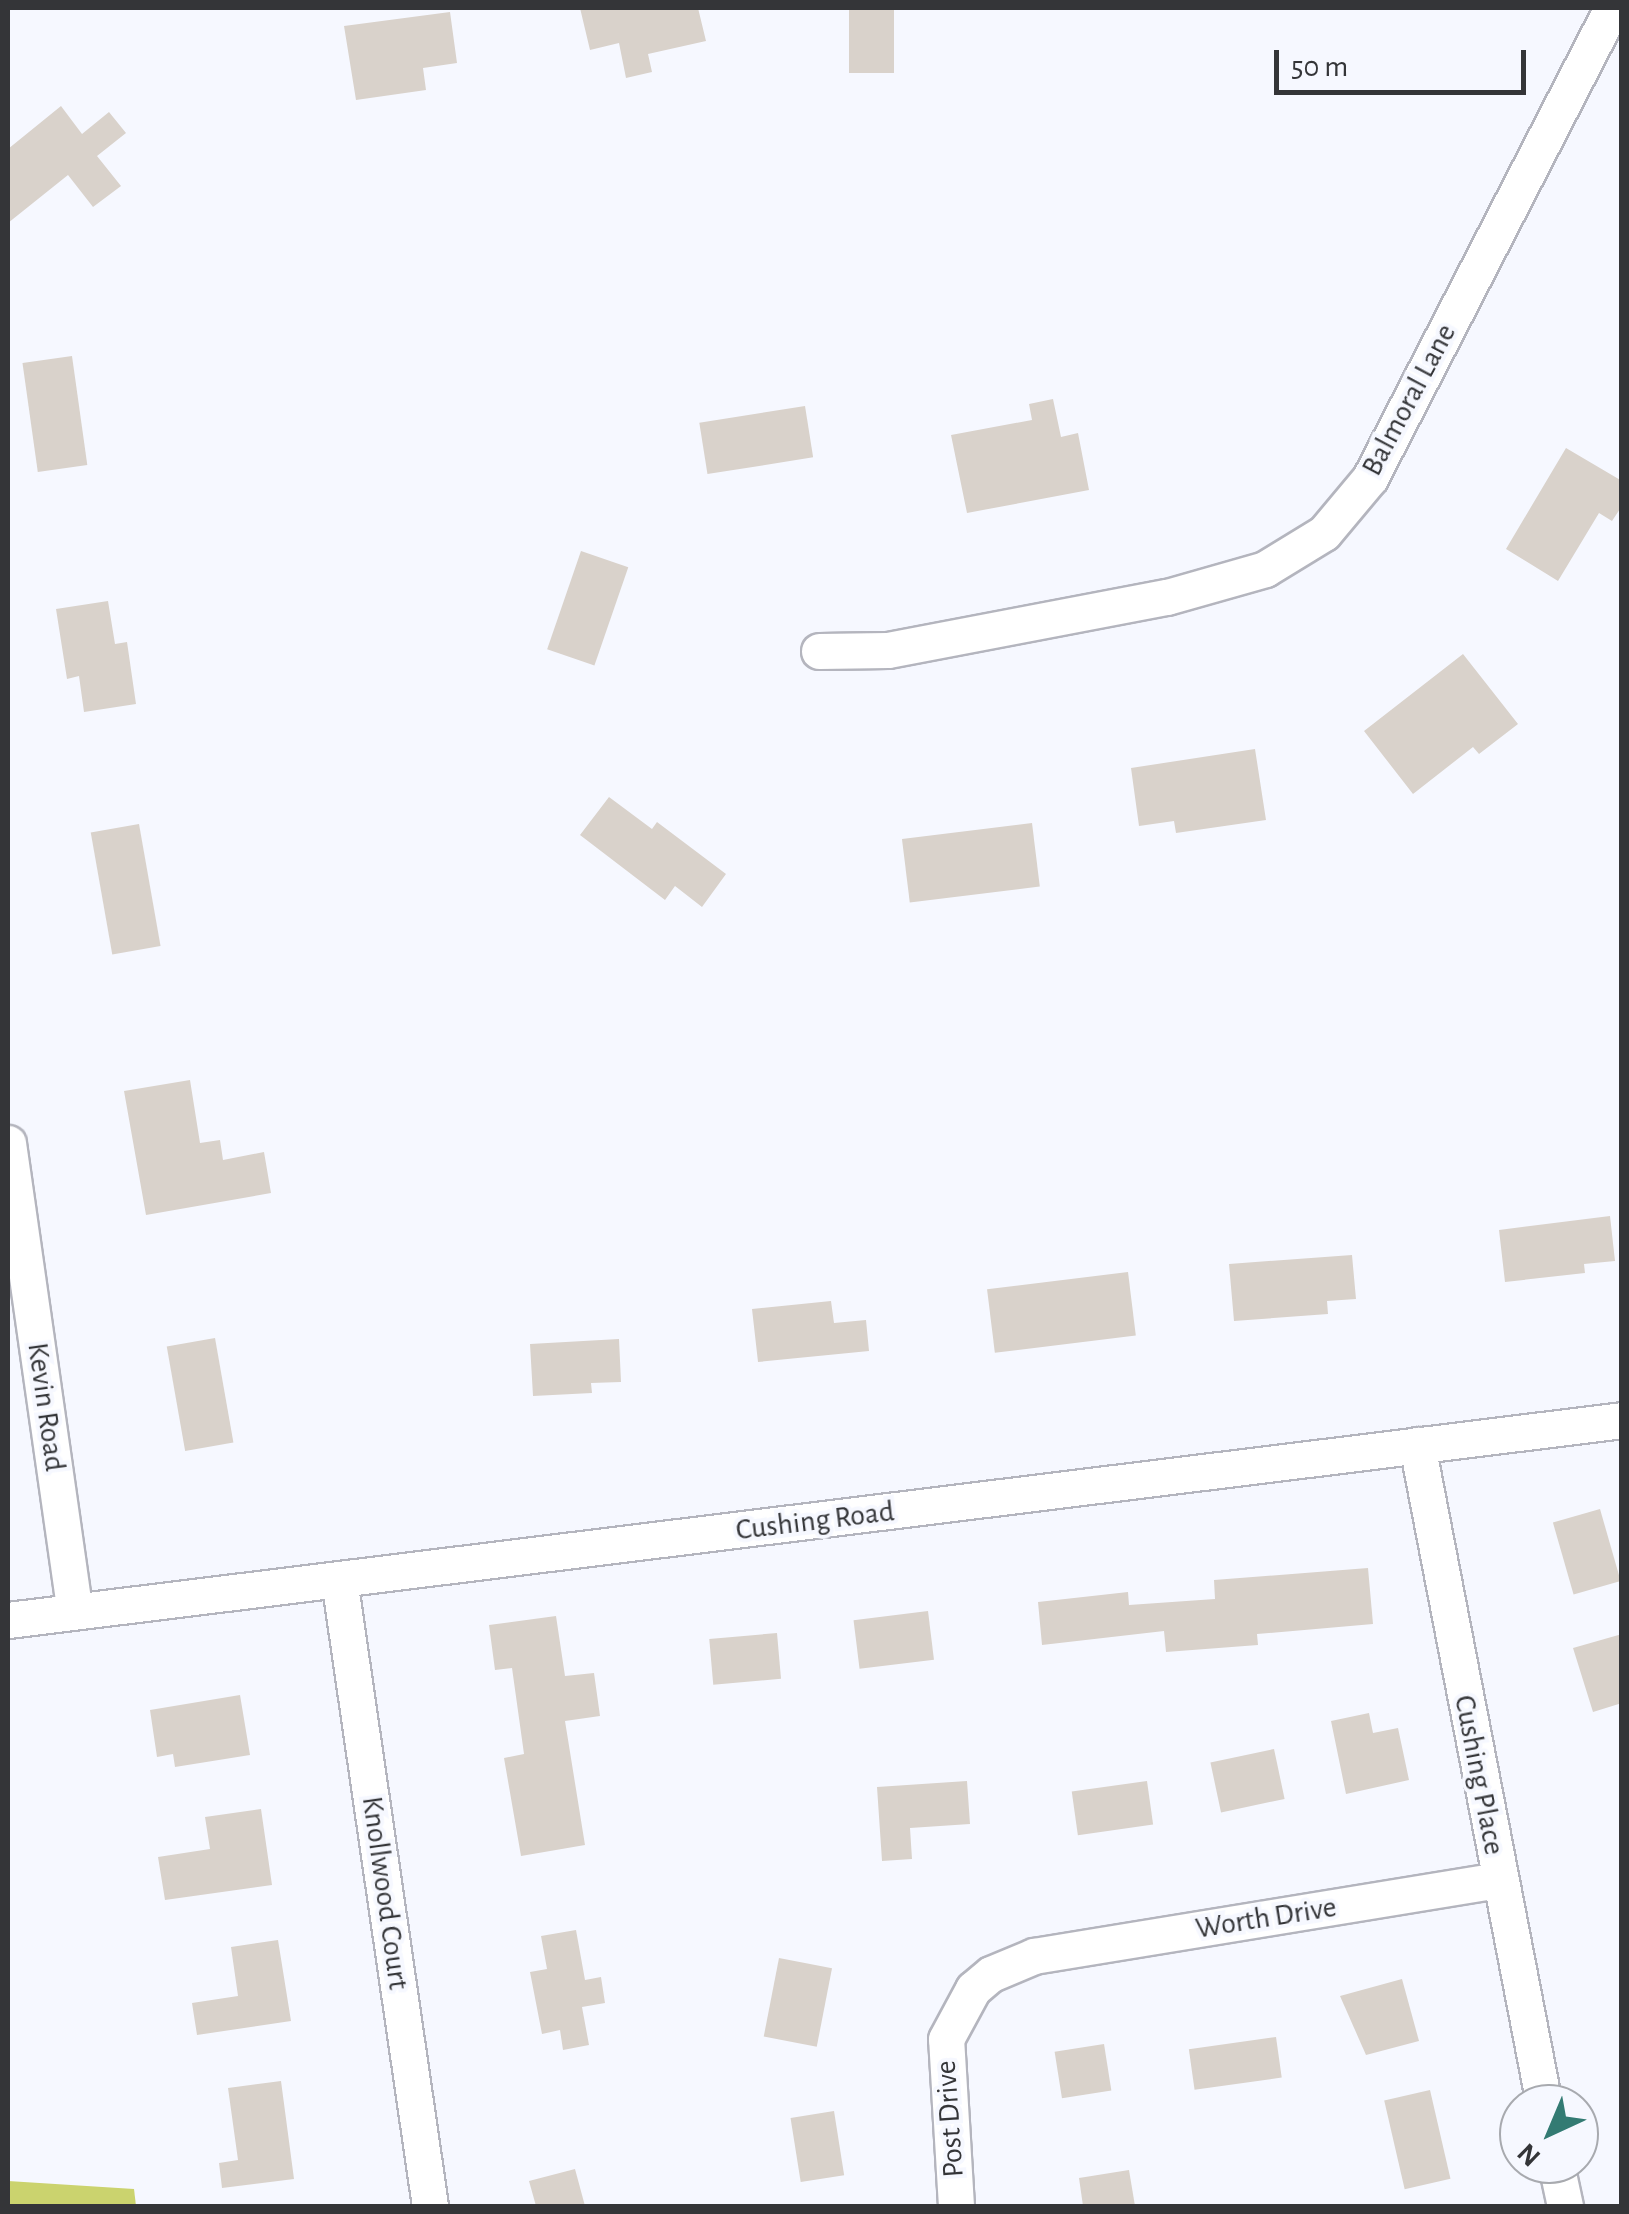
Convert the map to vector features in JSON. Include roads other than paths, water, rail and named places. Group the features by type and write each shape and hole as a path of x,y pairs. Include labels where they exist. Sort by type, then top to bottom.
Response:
{"street":[{"name":"Balmoral Lane","path":"819,651 888,650 1167,597 1265,569 1324,533 1370,478 1612,8"},
{"name":"Kevin Road","path":"8,1143 75,1611"},
{"name":"Cushing Road","path":"8,1620 1622,1420"},
{"name":"Cushing Place","path":"1418,1445 1540,2084"},
{"name":"Knollwood Court","path":"339,1579 430,2206"},
{"name":"Worth Drive","path":"1034,1956 1498,1880"},
{"name":"Post Drive","path":"956,2206 946,2039 973,1989 1034,1956"}]}
